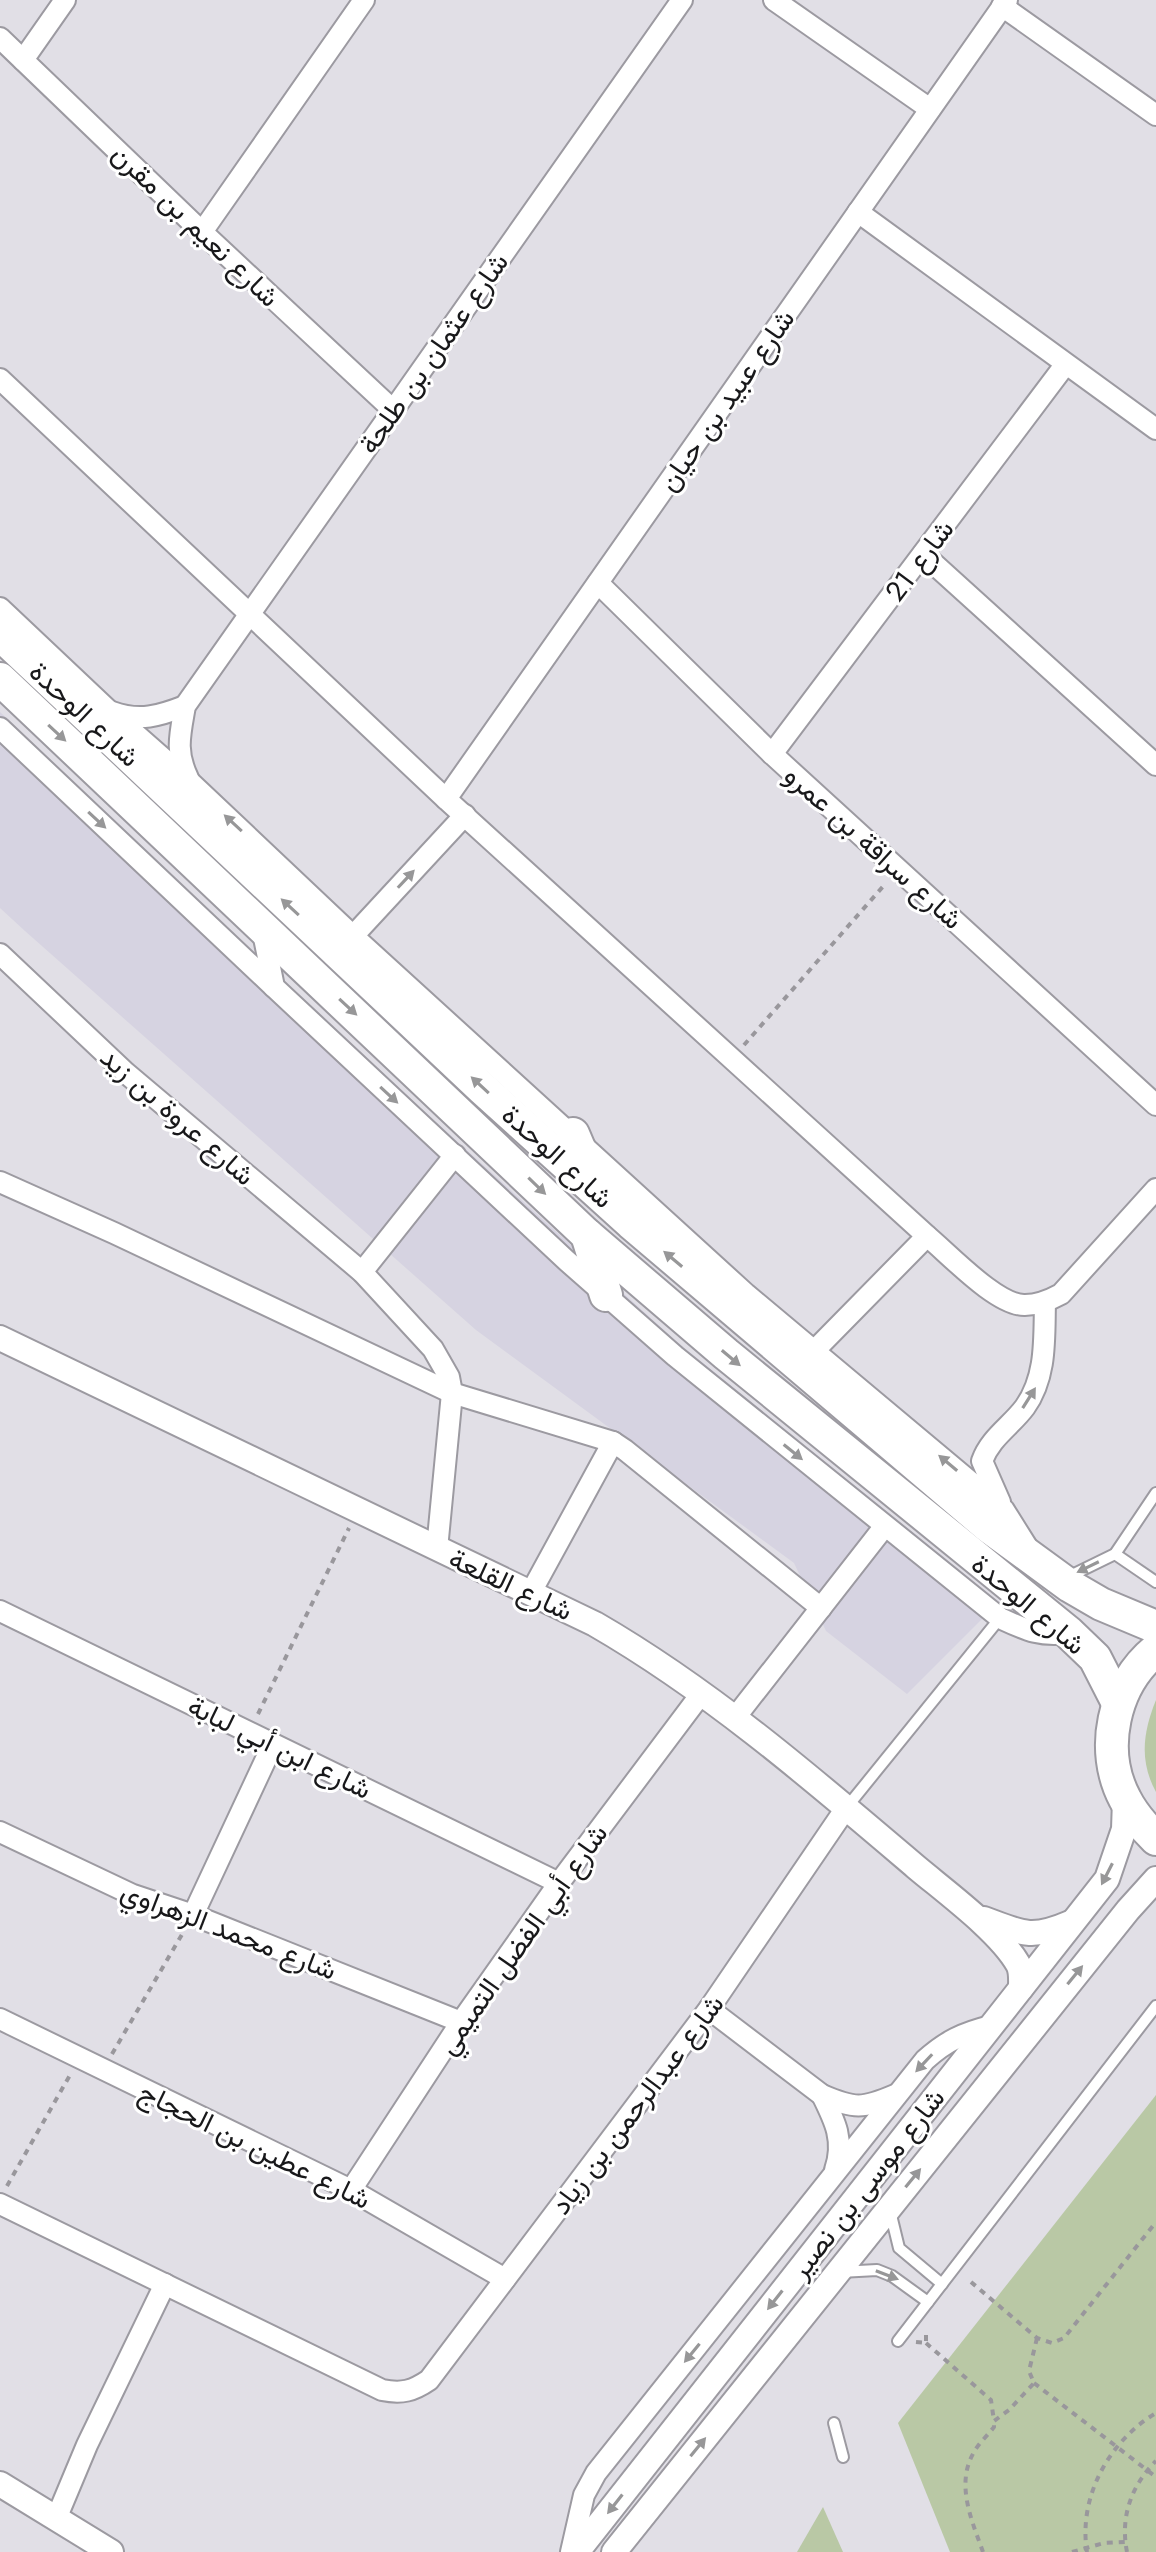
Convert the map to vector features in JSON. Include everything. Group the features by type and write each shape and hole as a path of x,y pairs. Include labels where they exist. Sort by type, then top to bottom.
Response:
{"main road":[{"name":"شارع الوحدة","path":"0,634 483,1089 631,1223 988,1526 1101,1604 1156,1627"},
{"name":"شارع الوحدة","path":"0,679 587,1235 750,1374 1069,1633 1095,1658 1118,1703"},
{"path":"573,1134 597,1191"},
{"path":"587,1235 606,1295"},
{"path":"1156,1650 1132,1676 1118,1703 1113,1732 1113,1762 1125,1800 1138,1821 1156,1839"}],"street":[{"path":"23,60 65,0"},
{"path":"202,232 364,0"},
{"name":"شارع عثمان بن طلحة","path":"190,782 180,761 185,706 682,0"},
{"path":"774,0 930,109"},
{"path":"1004,3 1156,115"},
{"name":"شارع عبيد بن حيان","path":"446,799 1004,3"},
{"name":"شارع نعيم بن مقرن","path":"0,38 393,410"},
{"path":"858,212 1156,429"},
{"name":"شارع 21","path":"772,754 1065,365"},
{"path":"0,379 446,799 927,1236 999,1297 1022,1306 1045,1302 1061,1294 1156,1189"},
{"path":"923,554 1156,765"},
{"name":"شارع سراقة بن عمرو","path":"598,583 772,754 1156,1105"},
{"path":"0,608 353,936 746,1294 1004,1510"},
{"path":"107,709 130,718 156,717 185,706"},
{"path":"0,728 274,987 675,1356 1000,1618 1030,1632 1049,1636 1069,1633"},
{"path":"353,936 465,815"},
{"path":"262,928 274,987"},
{"name":"شارع عروة بن زيد","path":"0,954 126,1073 362,1272 433,1349 449,1377 452,1393"},
{"path":"362,1272 455,1155"},
{"path":"0,1182 452,1393 613,1442 821,1608"},
{"path":"814,1351 927,1236"},
{"path":"1045,1302 1044,1355 1037,1386 1024,1407 987,1447 982,1461 1004,1510 1049,1571"},
{"name":"شارع القلعة","path":"0,1338 595,1624 630,1644 734,1719 971,1913 1007,1949 1020,1967 1021,1988"},
{"path":"437,1549 452,1393"},
{"path":"530,1594 613,1442"},
{"path":"734,1719 884,1527"},
{"name":"شارع ابن أبي لبابة","path":"0,1611 559,1883"},
{"name":"شارع أبي الفضل التميمي","path":"351,2190 461,2022 559,1883 701,1694"},
{"path":"193,1915 273,1744"},
{"name":"شارع موسى بن نصير","path":"574,2552 1107,1879 1124,1829 1125,1800"},
{"name":"شارع عبدالرحمن بن زياد","path":"165,2284 382,2390 398,2394 414,2390 429,2380 709,2009 846,1808"},
{"name":"شارع محمد الزهراوي","path":"0,1832 133,1895 193,1915 461,2022"},
{"name":"شارع موسى بن نصير","path":"614,2552 1156,1879"},
{"name":"شارع القلعة","path":"971,1913 1027,1935 1049,1932 1073,1922"},
{"path":"709,2009 822,2095 843,2104 863,2107 899,2093"},
{"name":"شارع عطين بن الحجاج","path":"0,2019 351,2190 505,2279"},
{"path":"574,2552 584,2495 596,2473 925,2060 961,2033 991,2026"},
{"path":"822,2095 840,2137 840,2154 833,2176"},
{"path":"0,2204 165,2284 87,2445 56,2519"},
{"path":"0,2484 111,2552"}],"lane":[{"path":"1049,1571 1115,1554 1156,1493"},
{"path":"1115,1554 1156,1582"},
{"path":"846,1808 1000,1618"},
{"path":"898,2341 1156,2006"},
{"path":"889,2208 899,2248 942,2284"},
{"path":"838,2272 877,2270 901,2281 928,2302"},
{"path":"834,2423 843,2457"}],"path":[{"path":"732,1058 899,869"},
{"path":"249,1732 357,1512"},
{"path":"102,2070 193,1915"},
{"path":"0,2197 79,2059"},
{"path":"971,2282 1037,2338 1052,2343 1064,2338 1156,2222"},
{"path":"1037,2338 1029,2371 1034,2383 1156,2477"},
{"path":"926,2343 991,2400 994,2421 1034,2383"},
{"path":"983,2552 966,2502 966,2478 973,2454 994,2427 991,2400"},
{"path":"1087,2549 1086,2516 1092,2489 1102,2466 1142,2421 1156,2413"},
{"path":"1127,2552 1125,2521 1129,2501 1147,2470 1156,2461"},
{"path":"1072,2552 1125,2542"}],"shaded area":[{"path":"0,712 310,1007 677,1342 999,1602 907,1694 826,1631 794,1563 476,1330 25,931 0,908"}],"green space":[{"path":"1156,1700 1156,1792 1147,1769 1145,1746"},
{"path":"1156,2095 1156,2552 950,2552 898,2423"},
{"path":"823,2507 843,2552 797,2552"}]}
